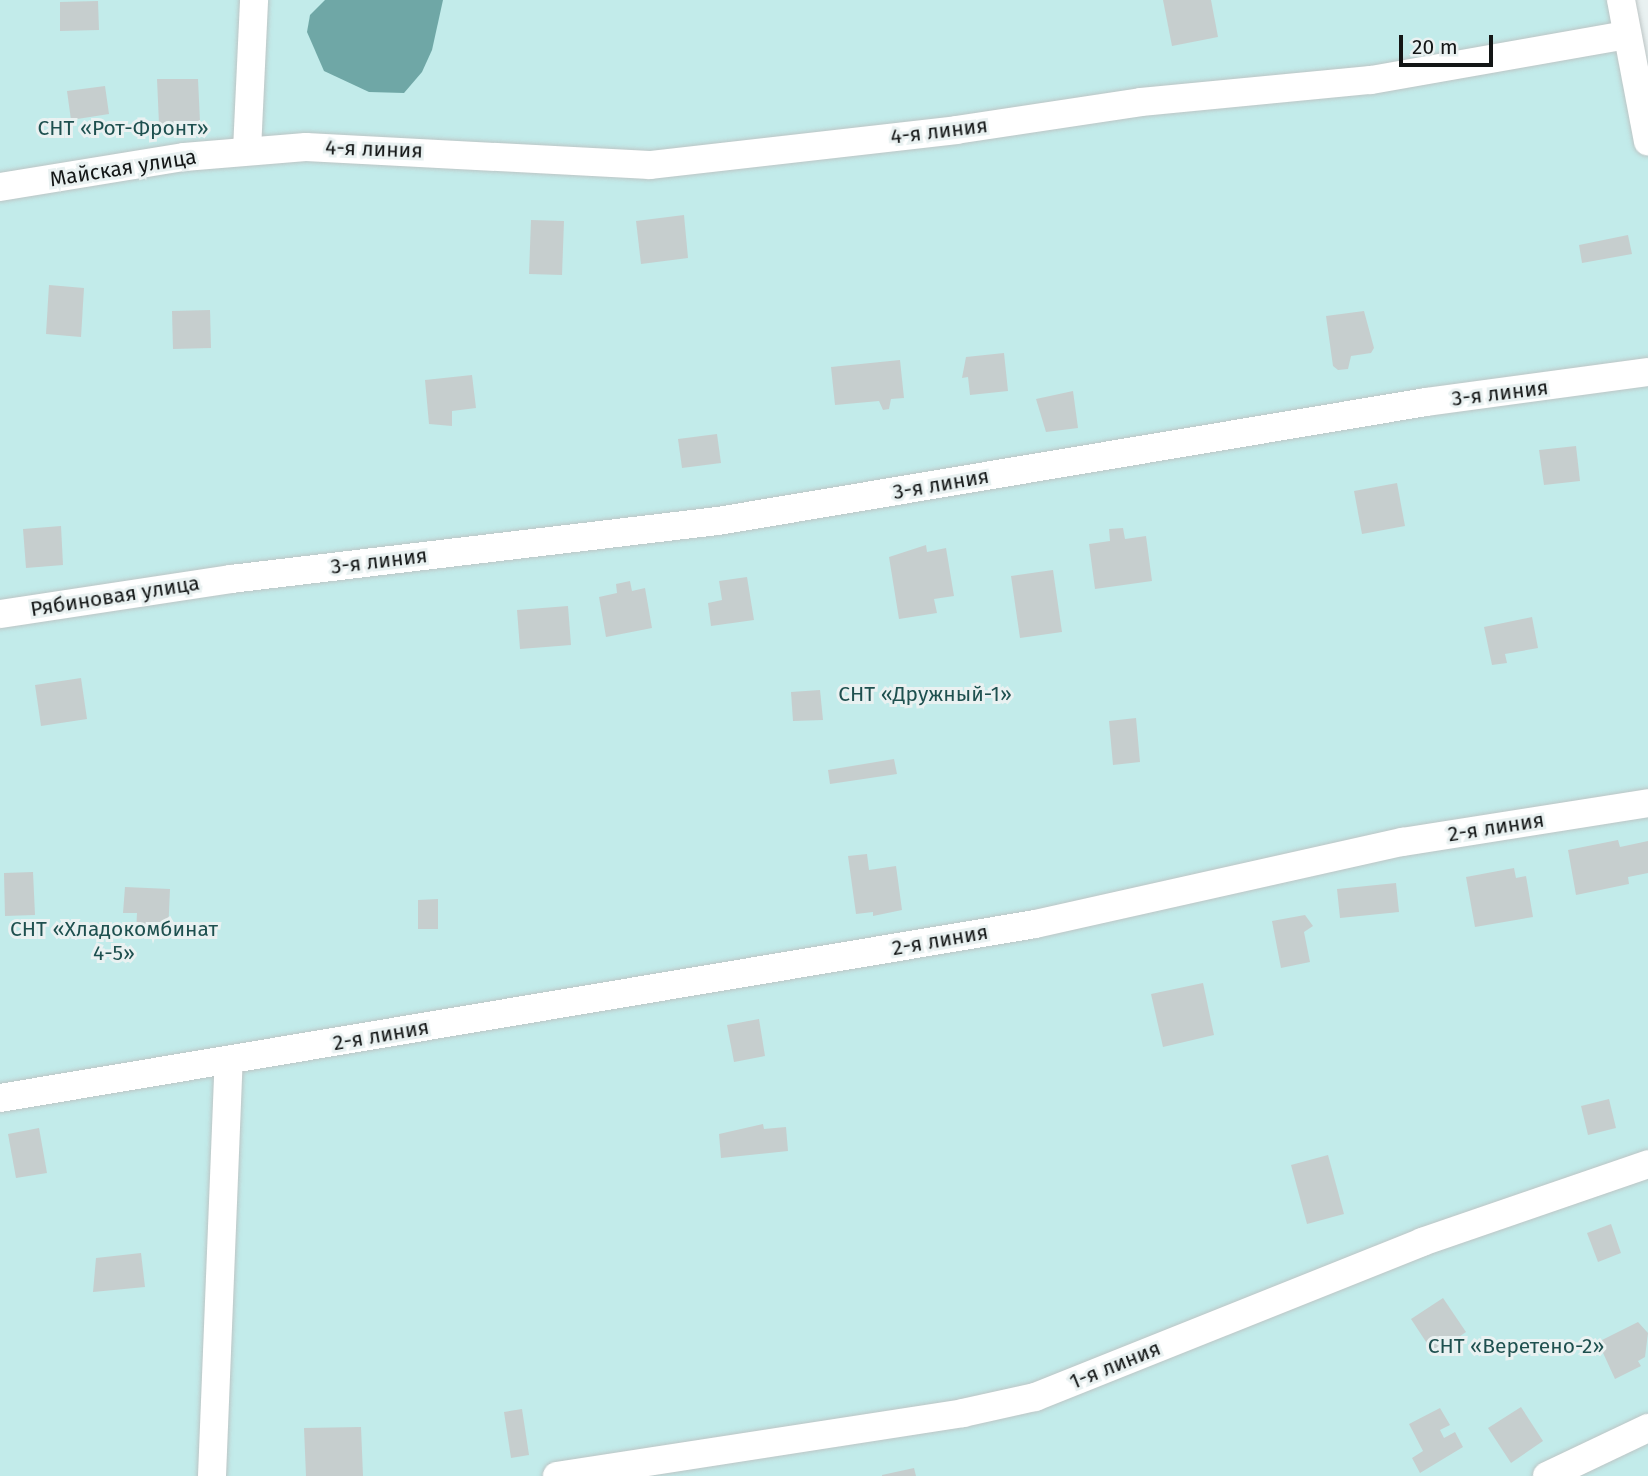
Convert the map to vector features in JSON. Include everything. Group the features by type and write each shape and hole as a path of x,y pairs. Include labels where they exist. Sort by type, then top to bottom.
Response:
{"street":[{"path":"247,150 254,0"},
{"path":"1621,0 1648,141"},
{"name":"4-я линия","path":"247,150 401,149 650,165 956,130 1141,102 1371,80 1626,35"},
{"name":"Майская улица","path":"0,187 247,150"},
{"name":"3-я линия","path":"231,579 718,522 1426,402 1648,372"},
{"name":"Рябиновая улица","path":"0,614 231,579"},
{"name":"2-я линия","path":"0,1098 1035,924 1403,842 1648,803"},
{"path":"212,1476 229,1061"},
{"name":"1-я линия","path":"557,1476 963,1412 1035,1397 1422,1242 1648,1164"},
{"path":"1547,1476 1648,1428"}],"green space":[{"name":"СНТ «Дружный-1»","path":"0,0 1621,0 1648,141 1648,1476 0,1476"}],"shaded area":[{"path":"325,0 443,0 432,50 422,72 404,93 369,92 324,71 307,32 310,15"}],"building":[{"path":"1163,0 1211,0 1218,37 1172,46"},
{"path":"98,1 99,30 60,31 60,2"},
{"path":"157,79 198,79 200,122 159,124"},
{"path":"105,86 109,114 71,120 67,91"},
{"path":"684,215 688,258 641,264 636,221"},
{"path":"531,220 564,221 562,275 529,274"},
{"path":"1628,235 1632,254 1582,263 1579,245"},
{"path":"49,285 84,288 81,337 46,334"},
{"path":"210,310 211,348 173,349 172,311"},
{"path":"1364,311 1374,348 1371,353 1351,356 1348,369 1338,370 1333,366 1326,316"},
{"path":"1004,353 1008,391 970,395 968,377 962,378 966,357"},
{"path":"900,360 904,398 891,399 889,409 883,410 879,401 835,405 831,367"},
{"path":"472,375 476,408 452,411 452,426 429,424 425,380"},
{"path":"1073,391 1078,428 1046,432 1036,399"},
{"path":"717,434 721,463 682,468 678,439"},
{"path":"1576,446 1580,481 1544,485 1539,450"},
{"path":"1397,483 1405,526 1362,534 1354,491"},
{"path":"61,526 63,565 26,568 23,529"},
{"path":"1123,528 1125,539 1146,536 1152,581 1095,589 1089,544 1110,541 1109,529"},
{"path":"926,545 927,552 946,548 954,596 934,599 937,613 899,619 889,557"},
{"path":"1053,570 1062,632 1020,638 1011,576"},
{"path":"747,577 754,620 711,626 708,603 722,600 719,581"},
{"path":"630,581 632,591 645,588 652,628 606,637 599,597 617,593 616,584"},
{"path":"568,606 571,645 520,649 517,610"},
{"path":"1532,617 1538,648 1505,654 1507,663 1492,665 1484,627"},
{"path":"81,678 87,719 41,726 35,685"},
{"path":"820,690 823,720 793,721 791,692"},
{"path":"1136,718 1140,762 1113,765 1109,721"},
{"path":"894,759 897,774 830,784 828,770"},
{"path":"1618,840 1620,847 1648,841 1648,873 1628,877 1629,884 1576,895 1568,850"},
{"path":"867,854 869,870 896,866 902,910 873,916 873,912 856,914 848,856"},
{"path":"1514,868 1516,878 1526,876 1533,917 1475,927 1466,877"},
{"path":"33,872 35,915 5,916 4,873"},
{"path":"1396,883 1399,912 1340,918 1337,889"},
{"path":"125,887 170,889 168,934 136,932 137,913 123,913"},
{"path":"438,899 438,929 418,929 418,900"},
{"path":"1305,915 1313,926 1304,932 1310,962 1281,968 1272,921"},
{"path":"1203,983 1214,1035 1163,1047 1151,994"},
{"path":"759,1019 765,1056 734,1062 727,1025"},
{"path":"1609,1099 1616,1128 1588,1135 1581,1106"},
{"path":"763,1124 764,1129 786,1127 788,1151 721,1158 719,1134"},
{"path":"39,1128 47,1173 16,1178 8,1134"},
{"path":"1328,1155 1344,1214 1307,1224 1291,1165"},
{"path":"1611,1224 1621,1253 1598,1262 1587,1233"},
{"path":"141,1253 145,1287 93,1292 96,1258"},
{"path":"1443,1298 1466,1332 1434,1354 1411,1319"},
{"path":"1638,1322 1648,1333 1645,1357 1638,1361 1641,1366 1615,1379 1598,1342"},
{"path":"1521,1407 1543,1441 1511,1463 1488,1428"},
{"path":"1440,1408 1450,1425 1440,1430 1444,1438 1455,1432 1463,1447 1420,1473 1412,1458 1423,1451 1409,1424"},
{"path":"522,1409 529,1455 511,1458 504,1412"},
{"path":"361,1427 363,1476 306,1476 304,1428"},
{"path":"914,1468 916,1476 882,1476 882,1475"}],"park label":[{"name":"СНТ «Рот-Фронт»","path":"123,128"},
{"name":"СНТ «Хладокомбинат 4-5»","path":"114,941"},
{"name":"СНТ «Веретено-2»","path":"1516,1346"}]}
